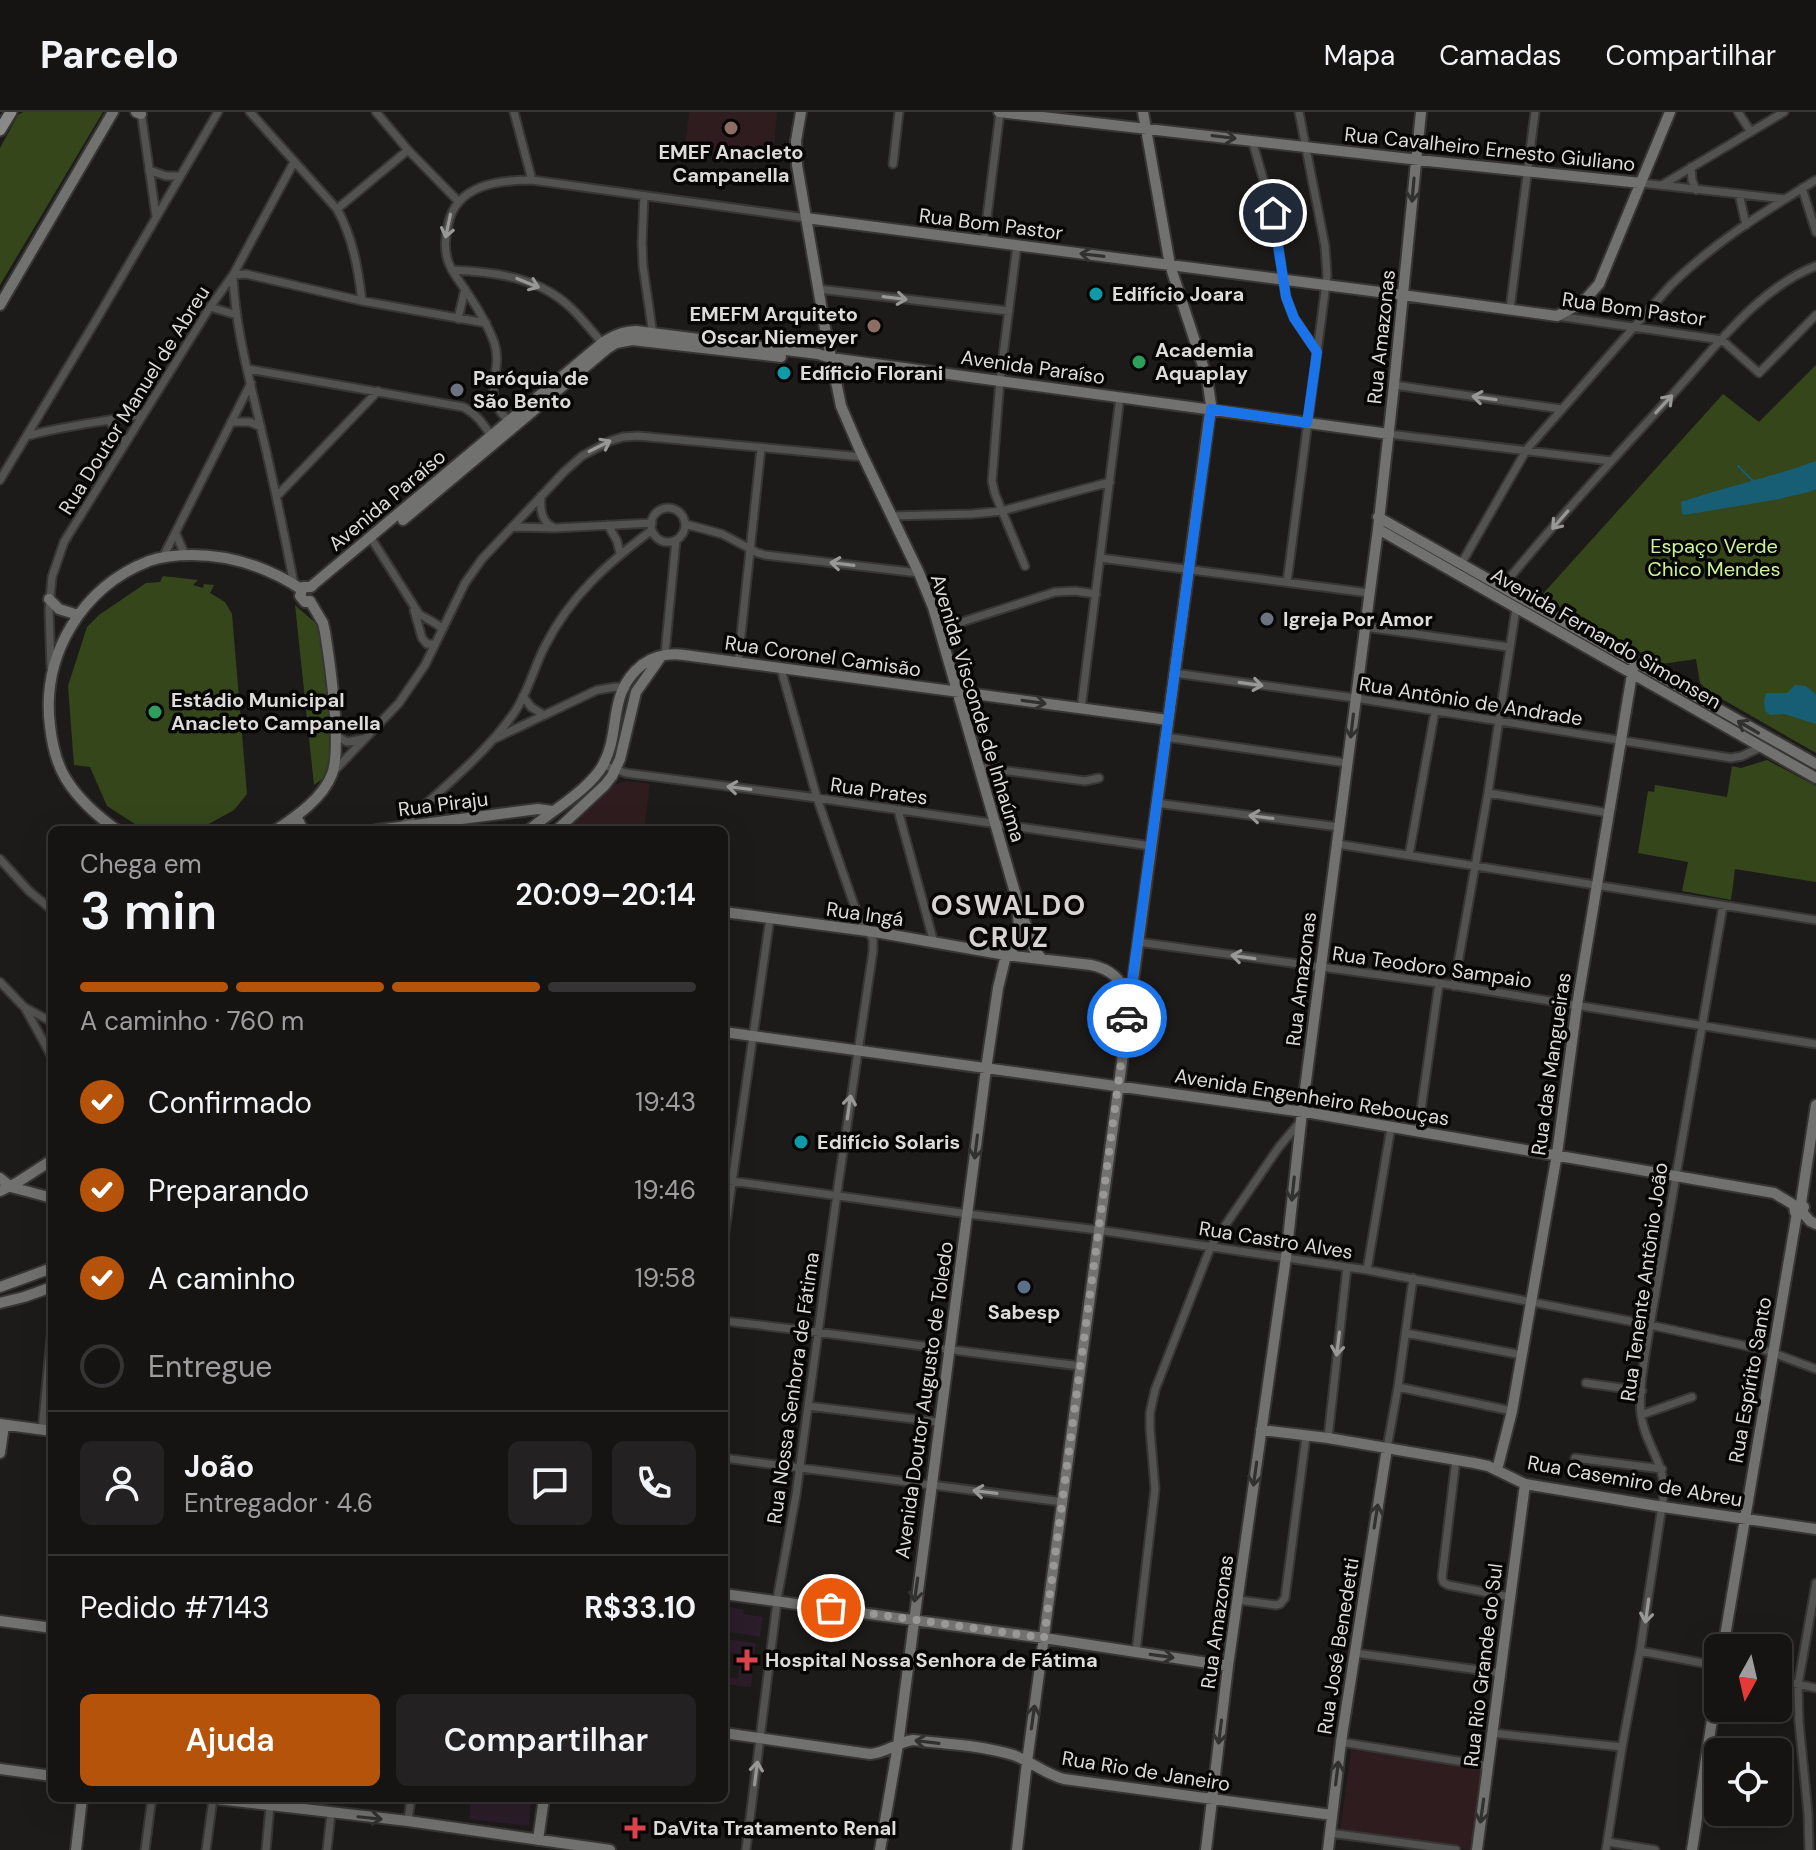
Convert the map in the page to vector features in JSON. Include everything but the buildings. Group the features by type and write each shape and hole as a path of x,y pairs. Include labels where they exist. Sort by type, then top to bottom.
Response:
{"main road":[{"path":"0,130 11,112"}],"street":[{"path":"0,305 113,112"},
{"path":"0,480 218,112"},
{"path":"250,112 337,209 354,251 362,301"},
{"path":"376,112 458,201 448,220 446,253 452,270 486,323 495,344 493,399 512,424"},
{"path":"514,112 532,180"},
{"name":"Avenida Visconde de Inhaúma","path":"801,112 796,154 841,406 919,573 940,629 1018,903 1034,949 1041,958"},
{"path":"893,164 899,112"},
{"path":"984,241 1000,112"},
{"name":"Rua Cavalheiro Ernesto Giuliano","path":"1000,112 1785,199"},
{"path":"1017,1850 1098,1230 1211,409 1207,378 1170,265 1143,112"},
{"path":"1287,582 1326,285 1325,246 1299,112"},
{"name":"Rua Amazonas","path":"1206,1850 1228,1666 1286,1257 1378,523 1421,112"},
{"path":"1510,309 1535,112"},
{"path":"1557,316 1583,302 1599,284 1670,112"},
{"path":"1738,112 1751,132"},
{"path":"1660,186 1784,112"},
{"path":"139,113 156,218"},
{"path":"1252,140 1273,213 1289,308 1317,352"},
{"path":"337,209 408,150"},
{"name":"Rua Doutor Manuel de Abreu","path":"51,670 49,599 52,577 64,542 233,275 294,162"},
{"path":"1691,167 1696,190"},
{"path":"149,170 166,176 179,176"},
{"name":"Rua Bom Pastor","path":"458,201 497,181 532,180 1510,309 1722,340 1759,373 1816,315"},
{"path":"1461,564 1527,449 1690,266 1716,245 1816,180"},
{"path":"1802,188 1816,232"},
{"path":"1739,194 1746,225"},
{"path":"644,196 643,266 652,338"},
{"path":"1017,245 1000,380 992,481 1025,566"},
{"path":"1502,587 1611,461 1750,310 1804,271 1816,266"},
{"path":"452,270 510,276 542,289 572,309 605,346"},
{"path":"333,772 335,735 325,632 306,591 277,496 237,315 233,275 246,274 362,301 486,323"},
{"path":"458,319 465,289"},
{"path":"818,289 1009,311"},
{"path":"210,307 237,315"},
{"name":"Avenida Paraíso","path":"306,591 372,541 622,332 636,331 652,338 818,354 1307,423 1611,461"},
{"path":"248,369 463,407 479,418 493,439"},
{"path":"163,557 251,383"},
{"path":"1394,385 1561,409"},
{"path":"277,496 378,391"},
{"path":"1081,709 1120,397"},
{"path":"26,436 143,414"},
{"path":"109,421 126,442"},
{"path":"231,422 250,422 261,427"},
{"path":"282,826 320,794 333,772 399,703 425,665 482,559 565,471 596,447 623,437 638,436 863,457"},
{"path":"738,663 761,448"},
{"path":"891,516 1002,511 1110,482"},
{"path":"541,496 543,516 555,528"},
{"path":"401,826 491,741 516,711 546,643 593,578 652,526 658,512 669,508 680,513 685,524 681,536 665,542 659,539 652,526"},
{"name":"Avenida Fernando Simonsen","path":"1378,523 1502,587 1816,778"},
{"name":"Avenida Fernando Simonsen","path":"1378,523 1516,608 1816,764"},
{"path":"685,524 722,534 765,555 919,573"},
{"path":"608,525 620,553"},
{"path":"512,527 652,526"},
{"path":"176,534 185,555"},
{"path":"561,826 605,785 616,769 636,692 665,654 676,540"},
{"path":"372,541 419,614 442,629"},
{"path":"111,826 80,798 65,777 55,754 48,715 51,670 63,639 78,615 102,588 151,560 163,557 219,556 238,560 271,571 306,591"},
{"path":"1100,558 1369,593"},
{"path":"940,629 1055,592 1096,594"},
{"path":"49,599 59,609 78,615"},
{"path":"412,604 422,638 427,644 435,644"},
{"path":"1454,986 1516,608"},
{"path":"1365,627 1509,647"},
{"path":"534,826 587,785 603,765 623,687 640,667 665,654"},
{"name":"Rua Coronel Camisão","path":"665,654 1168,720"},
{"name":"Rua das Mangueiras","path":"1497,1470 1512,1411 1532,1302 1633,668"},
{"path":"781,669 817,798 859,919 869,932"},
{"name":"Rua Antônio de Andrade","path":"1174,673 1355,698 1731,758 1761,747"},
{"path":"491,741 597,690 623,687 636,692"},
{"path":"523,696 531,707 544,715"},
{"path":"1409,855 1435,711"},
{"path":"335,735 347,742 367,737"},
{"path":"1165,737 1347,763"},
{"name":"Rua Prates","path":"603,765 626,773 1151,846"},
{"path":"978,767 1085,781 1099,778"},
{"path":"1488,793 1609,813"},
{"path":"1156,803 1339,827"},
{"name":"Rua Piraju","path":"419,826 538,809 552,811"},
{"path":"898,810 934,943"},
{"name":"Rua Piraju","path":"512,813 524,822 523,826"},
{"path":"296,816 301,826"},
{"path":"1337,844 1816,920"},
{"path":"0,859 48,907"},
{"name":"Avenida Visconde de Inhaúma","path":"1006,955 1018,939 1018,903"},
{"name":"Rua Tenente Antônio João","path":"1607,1846 1663,1507 1662,1469 1644,1430 1641,1415 1650,1325 1723,906"},
{"name":"Rua Ingá","path":"728,913 1104,968 1122,983 1130,997"},
{"path":"728,1180 754,1036 770,918"},
{"name":"Rua Nossa Senhora de Fátima","path":"746,1850 777,1601 796,1495 836,1195 873,951 873,939 869,932"},
{"name":"Rua Teodoro Sampaio","path":"1138,942 1439,983 1816,1044"},
{"name":"Avenida Doutor Augusto de Toledo","path":"880,1850 898,1745 986,1069 1006,955"},
{"path":"0,982 25,1008 48,1046"},
{"path":"1418,1131 1439,983"},
{"path":"25,1008 48,1020"},
{"name":"Avenida Engenheiro Rebouças","path":"728,1033 1118,1086 1557,1154 1774,1193 1799,1208 1816,1224"},
{"name":"Rua Espírito Santo","path":"1725,1634 1816,1105"},
{"path":"1136,1652 1155,1489 1150,1429 1152,1400 1211,1246 1302,1116"},
{"path":"1367,1270 1391,1127"},
{"path":"5,1189 48,1162"},
{"path":"0,1178 5,1189"},
{"name":"Rua Castro Alves","path":"728,1180 1367,1270 1774,1352 1816,1369"},
{"path":"5,1189 48,1197"},
{"path":"1328,1438 1347,1267"},
{"path":"0,1287 48,1270"},
{"path":"1387,1448 1413,1278"},
{"path":"0,1303 48,1289"},
{"path":"728,1321 1080,1366"},
{"path":"1406,1333 1522,1355"},
{"path":"1586,1383 1642,1391"},
{"path":"1398,1387 1512,1411"},
{"path":"1641,1415 1692,1397"},
{"path":"808,1406 938,1422"},
{"path":"0,1453 2,1425 47,1431 48,1410"},
{"name":"Rua Casemiro de Abreu","path":"1261,1430 1481,1464 1525,1484 1816,1529"},
{"path":"1238,1600 1276,1605 1285,1598 1306,1436"},
{"name":"Rua José Benedetti","path":"1328,1850 1341,1742 1387,1448"},
{"path":"1575,1458 1662,1469"},
{"path":"728,1459 1063,1502"},
{"path":"1456,1459 1443,1582 1510,1597"},
{"name":"Rua Rio Grande do Sul","path":"1477,1850 1525,1484"},
{"path":"1809,1850 1798,1685 1816,1583"},
{"path":"728,1595 1228,1666"},
{"path":"0,1621 48,1627"},
{"path":"1640,1651 1704,1663"},
{"path":"1355,1653 1501,1673"},
{"path":"1792,1684 1816,1688"},
{"path":"1692,1850 1712,1722"},
{"name":"Rua Rio de Janeiro","path":"728,1733 870,1754 884,1752 913,1740 987,1749 1018,1757 1052,1776 1064,1779 1332,1815"},
{"path":"1492,1733 1622,1747"},
{"path":"1341,1742 1488,1766"},
{"path":"0,1769 48,1775"},
{"path":"76,1850 82,1802"},
{"path":"145,1850 151,1802"},
{"path":"206,1850 211,1802"},
{"path":"247,1802 270,1806 298,1804 331,1814 408,1821 571,1847 610,1850"},
{"path":"408,1821 410,1802"},
{"path":"538,1840 543,1802"},
{"path":"266,1850 270,1806"},
{"path":"327,1850 331,1814"},
{"path":"1330,1833 1456,1850"},
{"path":"1607,1846 1655,1850"}],"shaded area":[{"name":"EMEF Anacleto Campanella","path":"689,112 777,112 773,157 685,147"},
{"path":"626,781 650,784 645,826 570,826 570,824 616,784"},
{"path":"730,1607 743,1609 744,1614 763,1617 760,1637 728,1632"},
{"name":"Hospital Nossa Senhora de Fátima","path":"728,1640 756,1643 751,1687 728,1684 728,1666 731,1666 730,1678 738,1678 741,1654 728,1652"},
{"path":"1351,1750 1483,1769 1472,1850 1340,1831"},
{"path":"471,1802 531,1802 529,1826 469,1819"}],"green space":[{"path":"23,112 103,112 0,285 0,148 18,115"},
{"name":"Espaço Verde Chico Mendes","path":"1816,365 1816,753 1708,691 1700,683 1696,659 1662,664 1569,612 1573,608 1570,605 1565,610 1541,596 1723,394 1759,422"},
{"name":"Estádio Municipal Anacleto Campanella","path":"163,576 198,580 193,585 203,588 204,584 214,585 210,593 225,602 232,614 247,794 234,810 203,826 138,826 107,806 90,767 74,765 68,686 87,627 99,615 146,583 160,582"},
{"path":"295,605 320,627 330,702 332,760 325,777 314,785"},
{"path":"1767,760 1816,786 1816,882 1735,869 1731,900 1682,891 1688,862 1638,853 1648,791 1654,792 1655,785 1727,797 1732,766 1741,768"}],"water":[{"path":"1816,461 1816,489 1812,491 1780,499 1682,513 1681,502"},
{"path":"1795,685 1806,686 1816,694 1816,724 1784,714 1770,715 1765,711 1766,693 1787,693"}],"waterway":[{"path":"1738,466 1753,481"}],"way so far":[{"path":"831,1608 1044,1638 1127,1018"}],"place":[{"name":"EMEF Anacleto Campanella","path":"731,128"},
{"name":"Edifício Joara","path":"1096,294"},
{"name":"EMEFM Arquiteto Oscar Niemeyer","path":"874,326"},
{"name":"Academia Aquaplay","path":"1139,362"},
{"name":"Edíficio Florani","path":"784,373"},
{"name":"Paróquia de São Bento","path":"457,390"},
{"name":"Igreja Por Amor","path":"1267,619"},
{"name":"Estádio Municipal Anacleto Campanella","path":"155,712"},
{"name":"Edifício Solaris","path":"801,1142"},
{"name":"Sabesp","path":"1024,1287"},
{"name":"Hospital Nossa Senhora de Fátima","path":"747,1660"},
{"name":"DaVita Tratamento Renal","path":"635,1828"}],"district":[{"name":"OSWALDO CRUZ","path":"1009,921"}],"route":[{"path":"1127,1018 1211,409 1307,423 1317,352 1289,308 1273,213"}]}
